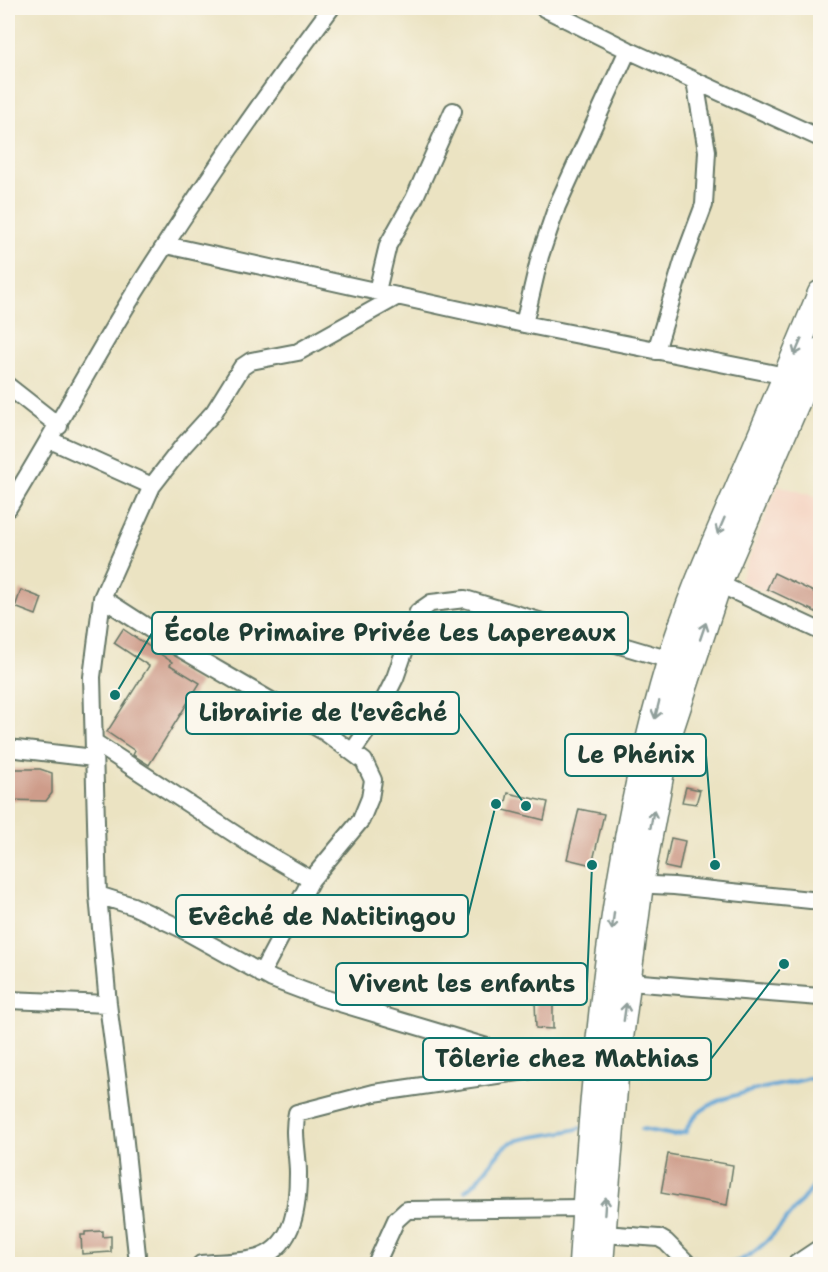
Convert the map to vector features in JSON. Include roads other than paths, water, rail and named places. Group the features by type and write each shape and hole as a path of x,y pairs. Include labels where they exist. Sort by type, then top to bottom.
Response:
{"highway":[{"path":"581,1264 597,1074 629,884 668,739 719,584 804,383 820,293"},
{"path":"602,1264 616,1077 629,982 630,820 670,660 693,592 820,350"}],"street":[{"path":"8,508 166,244 268,92 331,8"},
{"path":"544,8 628,50 820,138"},
{"path":"524,324 540,256 557,206 628,50"},
{"path":"656,351 683,261 704,205 707,151 695,81"},
{"path":"377,291 388,245 414,199 453,111"},
{"path":"166,244 524,324 804,383"},
{"path":"138,1264 122,1105 108,1004 98,895 92,677 102,598 152,486 183,446 214,412 242,367 250,361 298,352 398,296"},
{"path":"8,386 54,433 152,486"},
{"path":"719,584 820,632"},
{"path":"102,598 197,659 325,732 364,761 373,780 370,798 361,820 311,880 261,974"},
{"path":"352,752 373,722 395,678 418,612 431,603 465,599 670,660"},
{"path":"8,748 94,750 311,880"},
{"path":"629,884 820,901"},
{"path":"98,895 133,906 180,928 261,974 320,997 553,1066 597,1074"},
{"path":"629,982 820,998"},
{"path":"8,1000 108,1004"},
{"path":"201,1264 260,1257 276,1248 287,1236 296,1211 298,1173 294,1123 297,1113 374,1093 553,1066"},
{"path":"376,1264 396,1220 406,1210 585,1208"},
{"path":"603,1234 659,1238 688,1264"},
{"path":"796,1264 820,1248"}],"waterway":[{"path":"642,1129 673,1135 686,1132 693,1119 705,1108 721,1100 809,1078 820,1082"},
{"path":"465,1191 510,1143 580,1128"},
{"path":"687,1257 728,1264 746,1258 769,1239 820,1179"}],"place":[{"name":"École Primaire Privée Les Lapereaux","path":"115,695"},
{"name":"Evêché de Natitingou","path":"496,804"},
{"name":"Librairie de l'evêché","path":"526,806"},
{"name":"Vivent les enfants","path":"592,865"},
{"name":"Le Phénix","path":"715,865"},
{"name":"Tôlerie chez Mathias","path":"784,964"}]}
